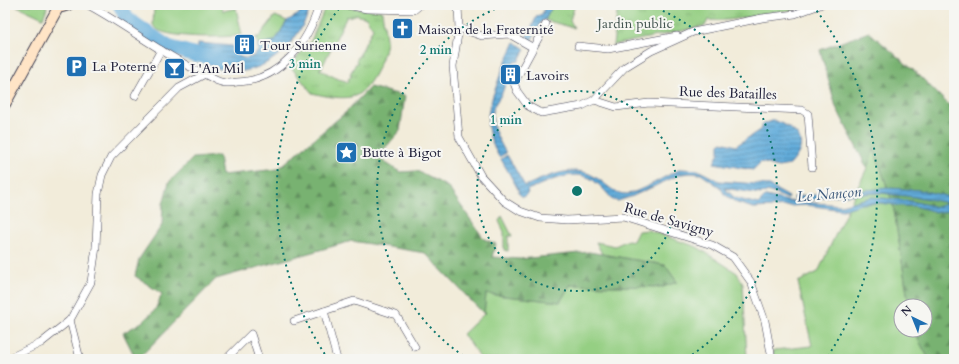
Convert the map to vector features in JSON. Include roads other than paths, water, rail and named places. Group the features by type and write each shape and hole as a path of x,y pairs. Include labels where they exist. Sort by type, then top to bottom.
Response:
{"main road":[{"path":"5,104 62,5"}],"street":[{"path":"88,5 161,50 222,83 245,82 262,78 277,70 290,59 305,37 312,25 319,5"},
{"path":"347,5 367,9 414,10 420,5"},
{"name":"Rue de Savigny","path":"458,5 458,31 453,66 459,137 479,174 504,201 520,211 540,218 567,220 623,217 712,245 733,257 751,282 765,321 772,359"},
{"path":"578,46 608,49 762,18 795,14 820,5"},
{"path":"546,24 531,47 514,83 517,91 528,106 541,113 582,106 594,100 624,67 651,51 693,32"},
{"path":"458,31 482,36 509,34 531,47"},
{"path":"134,96 161,50"},
{"path":"7,359 42,343 70,320 91,282 96,247 98,194 106,165 111,157 179,88 204,74"},
{"name":"Rue des Batailles","path":"594,100 616,107 649,103 802,110 808,114 812,167"},
{"path":"294,321 354,302 396,315 415,348"},
{"path":"324,311 337,359"},
{"path":"70,320 80,359"},
{"path":"226,359 251,334 259,359"}],"water":[{"path":"302,5 311,5 299,32 278,55 266,64 237,72 219,69 198,56 198,43 233,46 237,54 240,56 244,58 251,57 258,51 258,44 275,41 287,21 299,14"},
{"path":"546,5 553,5 545,20 541,22 530,43 525,40 537,16 542,14"},
{"path":"515,42 525,49 518,62 515,61 502,93 494,106 492,119 495,131 506,153 499,157 491,138 488,115 492,97"},
{"path":"774,120 790,128 799,138 800,150 790,165 778,167 761,162 753,170 714,163 719,153 719,144 722,142 736,146 761,129 762,125"},
{"name":"Le Nançon","path":"507,155 525,186 560,173 578,171 587,173 599,179 618,193 627,194 646,187 681,169 698,170 719,181 768,185 789,197 788,199 768,191 761,194 724,188 735,198 758,204 766,196 788,201 841,205 872,197 911,201 937,207 948,203 924,198 880,193 827,196 812,200 794,199 794,197 888,188 920,190 954,198 954,208 944,212 936,212 915,206 880,203 861,204 843,210 807,205 754,208 737,203 724,194 721,188 701,174 691,173 681,174 633,196 618,201 613,200 593,180 585,176 577,175 560,178 527,190 528,193 523,197 518,193 519,191 501,159"}],"waterway":[{"path":"120,5 127,19 168,47 218,59"}],"place":[{"name":"Maison de la Fraternité","path":"403,29"},
{"name":"Tour Surienne","path":"245,45"},
{"name":"La Poterne","path":"76,66"},
{"name":"L'An Mil","path":"175,68"},
{"name":"Lavoirs","path":"510,75"},
{"name":"Butte à Bigot","path":"347,152"}],"park label":[{"name":"Jardin public","path":"635,23"}]}
